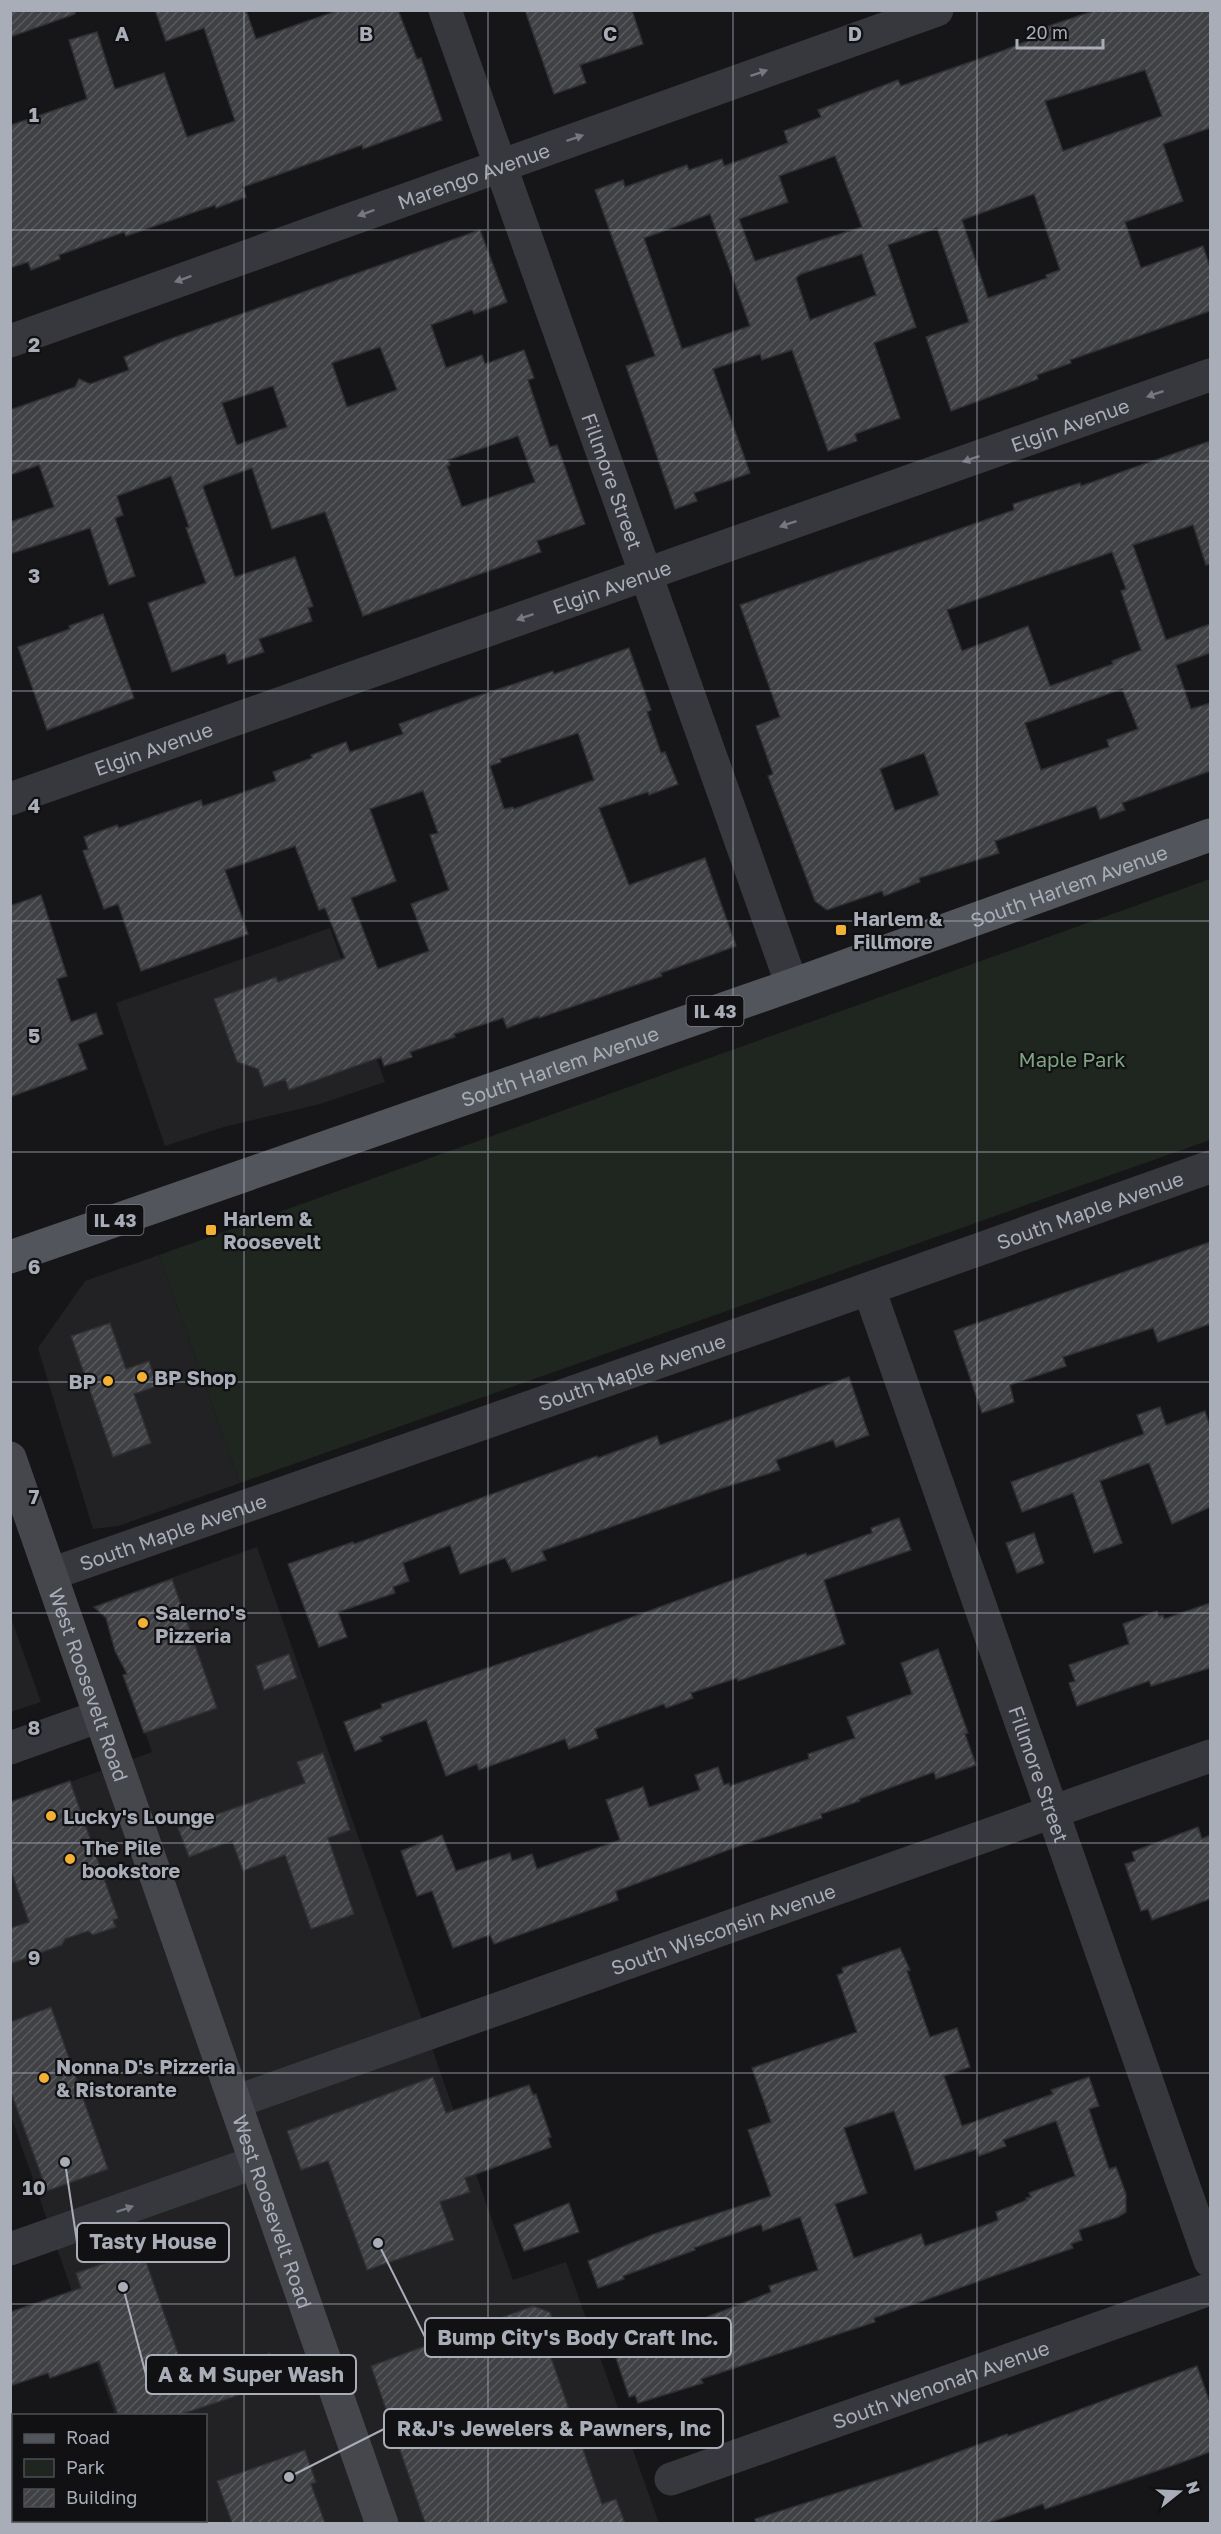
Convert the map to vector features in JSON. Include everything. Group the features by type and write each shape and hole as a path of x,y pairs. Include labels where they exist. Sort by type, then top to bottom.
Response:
{"main road":[{"name":"South Harlem Avenue","path":"10,1257 792,985 1210,835"},
{"name":"West Roosevelt Road","path":"10,1458 382,2523"}],"street":[{"name":"Fillmore Street","path":"445,10 792,985"},
{"name":"Marengo Avenue","path":"10,341 937,10"},
{"name":"Elgin Avenue","path":"10,799 1210,375"},
{"name":"South Maple Avenue","path":"51,1574 1210,1167"},
{"name":"Fillmore Street","path":"869,1288 1210,2261"},
{"path":"10,1748 100,1716"},
{"name":"South Wisconsin Avenue","path":"235,2102 1210,1756"},
{"path":"10,2249 256,2162"},
{"name":"South Wenonah Avenue","path":"671,2479 1210,2289"}],"shaded area":[{"path":"330,928 385,1082 320,1104 224,1127 165,1146 116,1003"},
{"path":"159,1255 240,1483 118,1526 93,1529 38,1348 85,1281"},
{"path":"257,1547 513,2280 566,2262 659,2523 153,2523 207,2522 207,2414 115,2414 11,2116 10,1804 152,1752 102,1603"},
{"path":"10,1615 41,1702 11,1712 10,1712"}],"green space":[{"name":"Maple Park","path":"1210,879 1210,1140 240,1483 159,1255"}],"building":[{"path":"10,10 75,10 75,14 10,37"},
{"path":"155,10 246,10 256,39 339,10 398,10 417,59 421,58 442,120 363,149 362,145 243,187 246,197 216,208 215,205 126,236 124,232 59,255 60,259 31,270 28,262 10,268 11,125 87,99 69,40 97,32 115,89 164,73 187,137 235,121 204,28 166,41"},
{"path":"525,10 632,10 643,44 580,65 586,83 554,94"},
{"path":"1096,10 1210,10 1210,128 1163,144 1183,201 1125,222 1141,268 1203,246 1210,267 1210,311 1070,360 1071,363 1037,375 1038,379 951,411 926,337 969,322 937,228 888,245 916,327 874,343 900,418 855,434 857,441 828,451 792,350 762,360 760,354 713,369 750,473 694,493 697,501 675,509 626,366 655,356 595,190 623,180 625,187 687,165 689,170 722,159 724,166 788,143 784,131 821,117 818,110 898,80 901,86 1002,51 1030,40 1028,33","holes":["1145,70 1162,116 1063,151 1045,101","835,156 862,227 755,261 739,219 788,202 779,176","1034,194 1060,270 1046,275 1047,278 988,298 962,220","710,214 750,326 682,349 644,238","862,254 876,295 810,320 796,278 801,274"]},
{"path":"480,230 507,302 474,314 472,310 431,325 446,368 482,355 485,364 524,350 534,378 528,380 550,447 557,445 585,524 537,541 541,552 363,616 325,512 272,529 252,468 203,487 235,577 295,557 313,606 308,608 312,621 259,639 264,652 228,664 225,653 172,672 148,603 206,583 186,528 189,527 171,476 117,496 123,515 115,518 135,576 109,585 90,528 10,554 10,522 54,507 39,465 10,475 10,410 75,387 79,379 90,384 129,370 124,357","holes":["380,347 397,390 347,407 332,363","273,386 287,427 237,445 222,403","518,436 535,482 462,507 447,466 450,465 448,460"]},
{"path":"1210,441 1210,564 1206,565 1193,525 1133,545 1166,640 1210,624 1210,653 1176,665 1191,709 1210,703 1210,771 1122,803 1125,810 1100,819 1096,806 995,841 999,853 919,878 920,882 884,896 882,891 827,910 815,901 768,776 773,774 756,726 780,717 740,605 1014,510 1013,504 1080,483 1081,486","holes":["1112,552 1126,589 1121,591 1141,650 1112,661 1113,664 1050,686 1028,626 962,651 947,610","1122,689 1138,729 1107,740 1109,747 1041,770 1025,723","924,753 939,795 895,811 880,769"]},
{"path":"103,614 134,698 47,730 18,647 70,629 69,626"},
{"path":"629,648 651,710 647,712 661,753 665,752 678,784 649,795 648,792 599,808 629,885 705,858 736,946 661,973 662,976 539,1018 539,1016 507,1028 503,1018 410,1052 412,1057 384,1066 381,1057 289,1090 285,1079 264,1087 258,1069 237,1062 214,999 276,977 278,982 345,958 325,908 319,910 295,846 225,870 248,934 141,971 118,904 104,909 83,851 88,849 84,837 117,825 119,828 201,800 203,806 276,781 273,772 312,758 311,755 346,742 350,752 403,734 399,724 553,671 554,674","holes":["578,733 594,780 514,809 513,807 504,809 490,766 501,762 500,759","423,791 438,833 430,835 449,890 411,904 429,951 378,969 351,898 396,881 370,809"]},
{"path":"41,895 67,976 57,979 71,1022 96,1013 103,1034 78,1044 87,1069 10,1097 10,906"},
{"path":"1210,1242 1210,1324 1158,1342 1153,1328 1063,1357 1066,1366 1010,1385 1014,1402 982,1413 954,1331"},
{"name":"BP","path":"110,1323 126,1369 149,1361 157,1386 134,1394 151,1443 113,1457 71,1336"},
{"path":"849,1377 869,1435 836,1447 833,1440 776,1460 780,1470 542,1551 546,1560 512,1572 505,1558 460,1574 450,1545 403,1563 409,1581 393,1587 395,1593 338,1612 347,1637 319,1647 288,1564 353,1542 354,1544 657,1436 660,1445"},
{"path":"1160,1407 1166,1425 1205,1411 1210,1426 1210,1507 1172,1524 1149,1463 1100,1481 1122,1543 1094,1553 1073,1493 1022,1512 1011,1482 1144,1434 1137,1415"},
{"path":"899,1518 911,1550 824,1580 845,1644 738,1681 737,1678 691,1693 693,1698 666,1708 664,1704 595,1729 598,1738 569,1749 565,1739 479,1770 477,1764 446,1776 426,1720 380,1737 382,1741 355,1751 344,1722 382,1708 381,1704 573,1639 806,1553 807,1556 872,1533 871,1528"},
{"path":"1034,1533 1044,1563 1017,1573 1006,1543"},
{"path":"172,1579 217,1708 144,1733 123,1675 127,1674 115,1651 106,1618 94,1607"},
{"path":"1210,1603 1210,1668 1151,1686 1149,1681 1077,1706 1069,1683 1075,1681 1069,1665 1129,1644 1123,1624 1157,1611 1159,1616 1163,1615 1164,1619"},
{"path":"938,1649 968,1733 965,1734 976,1765 936,1779 934,1772 859,1799 860,1801 821,1814 822,1818 616,1891 618,1900 494,1944 490,1935 453,1948 432,1891 417,1896 401,1851 442,1835 456,1871 510,1853 512,1861 532,1854 537,1869 620,1840 606,1800 643,1787 649,1807 700,1790 695,1775 718,1767 724,1785 729,1783 730,1786 809,1759 808,1754 855,1738 847,1717 912,1694 901,1663"},
{"path":"289,1654 297,1678 264,1690 256,1666"},
{"path":"323,1753 350,1830 328,1838 354,1914 311,1929 285,1855 243,1871 232,1841 189,1857 178,1828 305,1783 297,1762"},
{"path":"70,1781 118,1918 113,1920 116,1927 93,1935 88,1931 65,1939 62,1945 10,1964 10,1928 29,1922 10,1868 10,1802"},
{"path":"1198,1827 1202,1839 1210,1835 1210,1899 1152,1920 1148,1909 1141,1911 1125,1864 1135,1861 1132,1852"},
{"path":"900,1948 910,1970 907,1971 930,2037 957,2028 970,2067 944,2076 962,2126 1053,2094 1051,2090 1089,2077 1099,2106 1089,2109 1109,2169 1116,2167 1126,2194 1126,2212 1118,2217 1079,2230 1082,2240 1071,2244 1073,2248 874,2318 875,2322 701,2379 703,2383 638,2403 635,2395 629,2397 614,2352 644,2341 646,2344 708,2321 707,2317 771,2292 769,2286 818,2270 800,2217 763,2231 761,2224 694,2248 695,2250 623,2276 624,2279 598,2288 588,2261 654,2234 771,2196 748,2130 771,2122 752,2068 857,2032 837,1975 843,1973 842,1968","holes":["894,2111 915,2170 977,2149 979,2156 1006,2146 1003,2140 1056,2121 1075,2176 1029,2193 1031,2197 1026,2198 1027,2200 996,2212 998,2220 991,2223 925,2246 921,2234 854,2258 835,2204 867,2193 844,2128"]},
{"path":"51,2007 108,2169 47,2191 10,2090 10,2022"},
{"path":"433,2077 446,2113 529,2085 533,2095 536,2094 551,2137 548,2138 551,2147 465,2178 470,2192 440,2202 454,2240 367,2270 328,2161 301,2170 287,2131"},
{"path":"569,2203 579,2232 524,2251 514,2225"},
{"path":"142,2250 188,2382 270,2353 281,2385 256,2394 251,2391 182,2414 118,2414 99,2361 50,2378 48,2373 10,2386 10,2312 81,2288 76,2273"},
{"path":"533,2306 550,2312 560,2339 546,2343 602,2504 616,2499 625,2523 425,2523 371,2366"},
{"path":"1197,2366 1210,2403 1210,2452 1177,2464 1045,2509 1043,2504 988,2523 756,2523 755,2519 912,2469 1007,2434 1008,2436"},
{"path":"305,2450 316,2482 311,2484 325,2523 232,2523 217,2481"}],"place":[{"name":"Harlem & Fillmore","path":"841,930"},
{"name":"Harlem & Roosevelt","path":"211,1230"},
{"name":"BP Shop","path":"142,1377"},
{"name":"BP","path":"108,1381"},
{"name":"Salerno's Pizzeria","path":"143,1623"},
{"name":"Lucky's Lounge","path":"51,1816"},
{"name":"The Pile bookstore","path":"70,1859"},
{"name":"Nonna D's Pizzeria & Ristorante","path":"44,2078"},
{"name":"Tasty House","path":"65,2162"},
{"name":"Bump City's Body Craft Inc.","path":"378,2243"},
{"name":"A & M Super Wash","path":"123,2287"},
{"name":"R&J's Jewelers & Pawners, Inc","path":"289,2477"}]}
